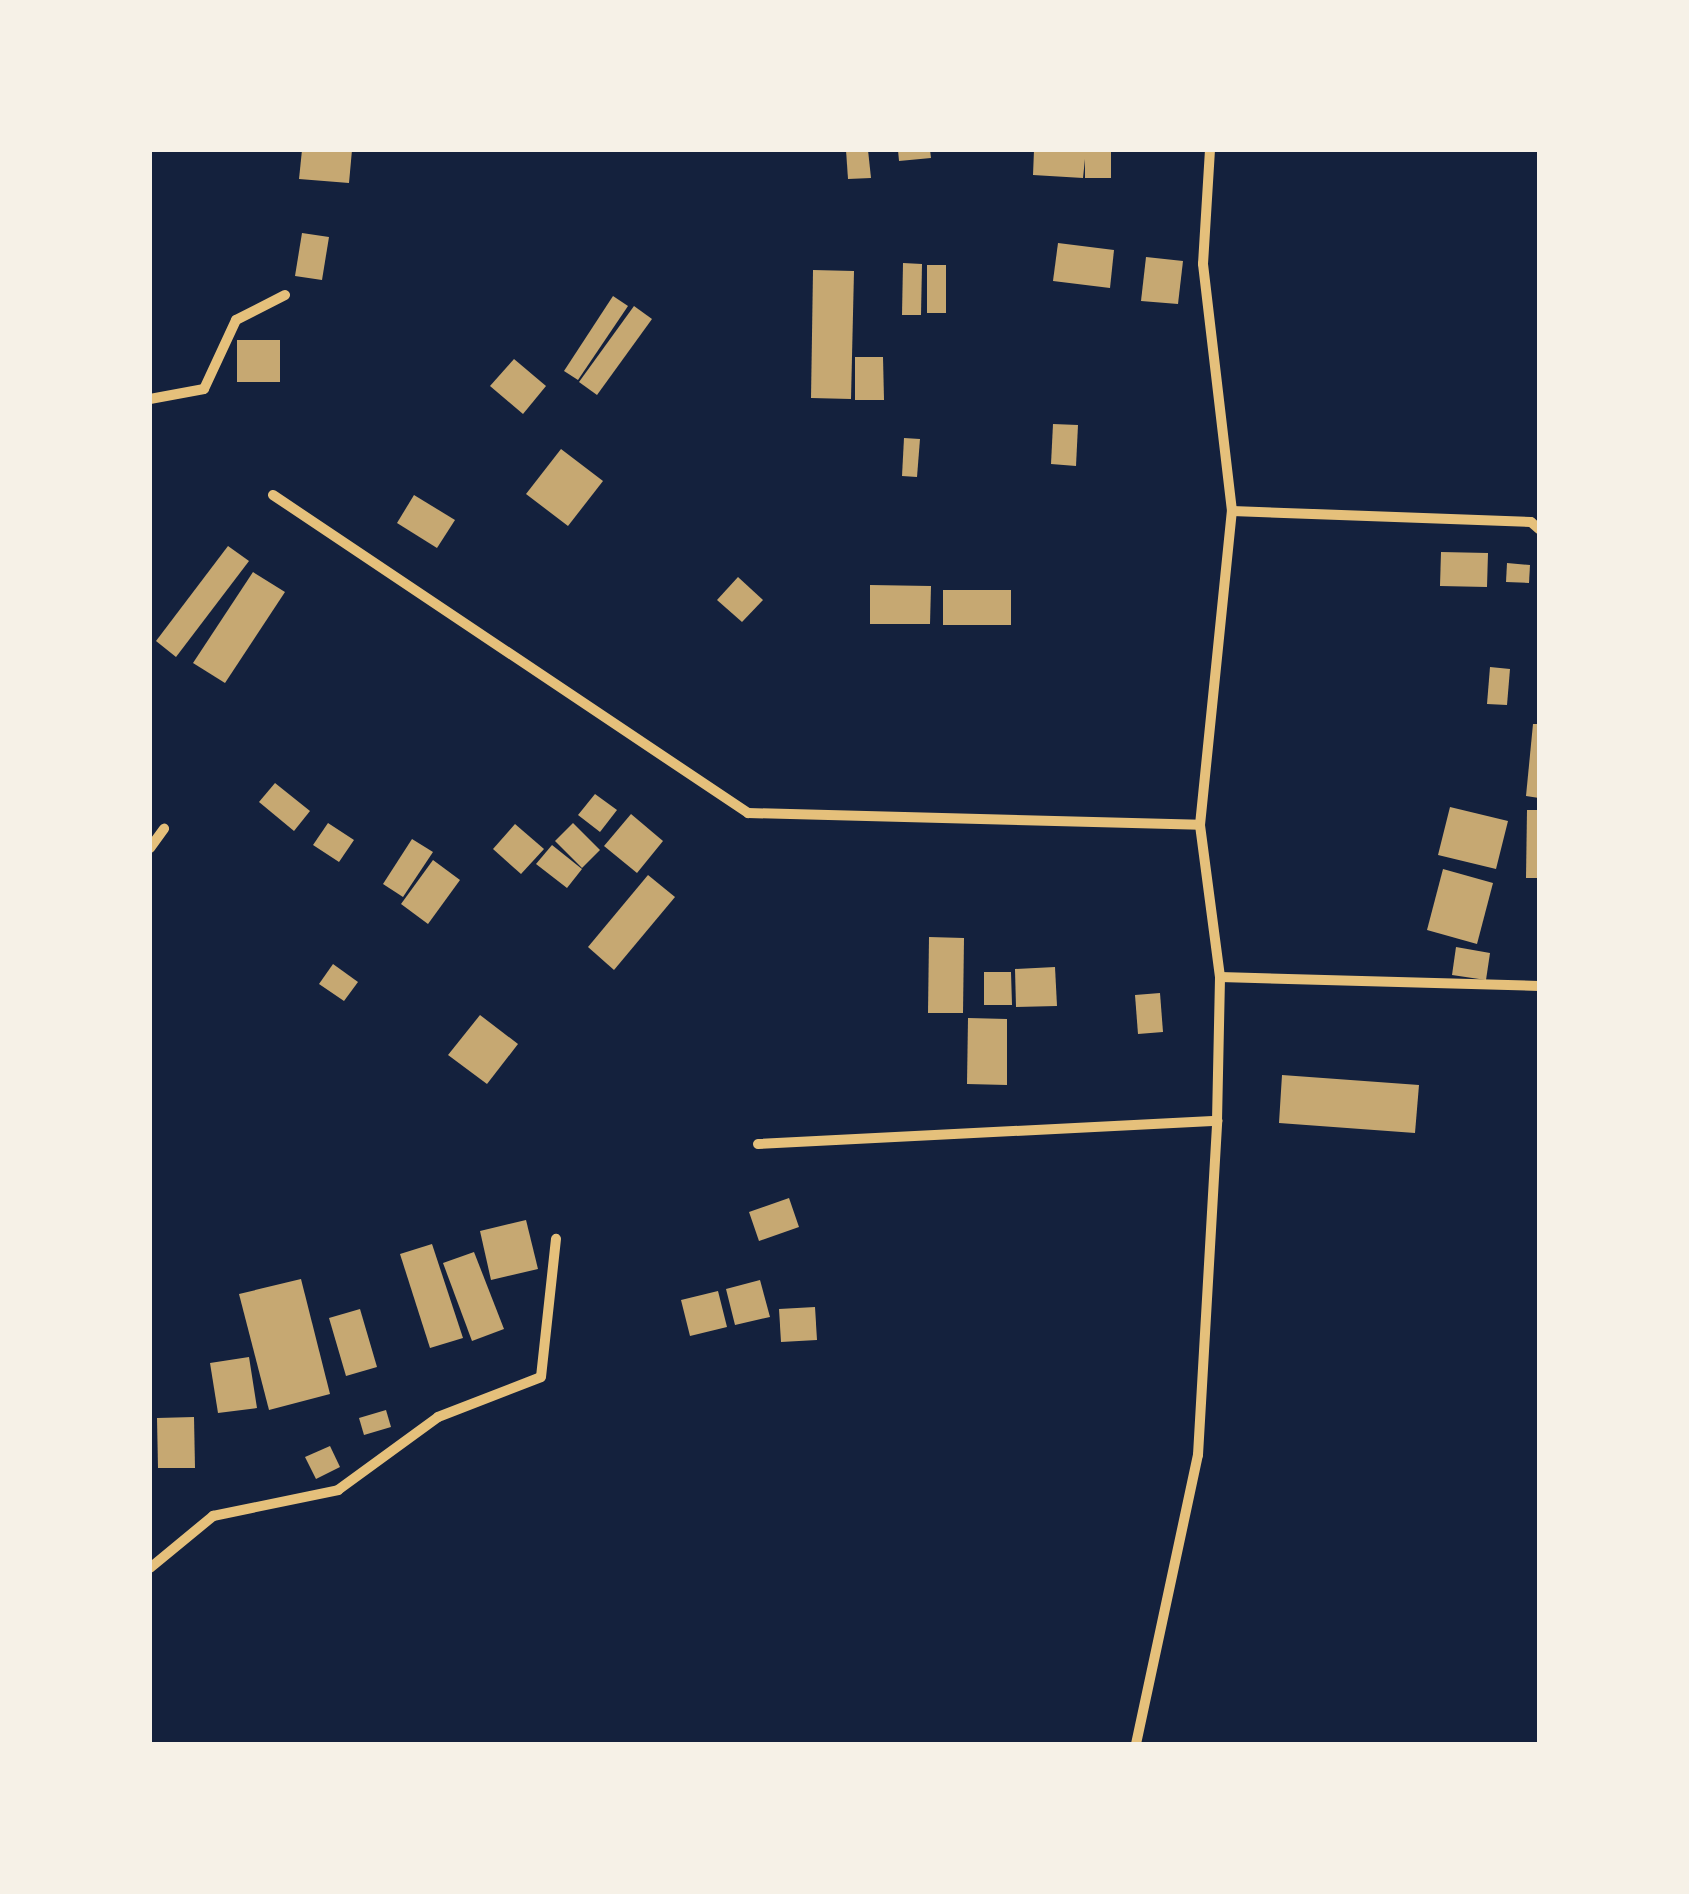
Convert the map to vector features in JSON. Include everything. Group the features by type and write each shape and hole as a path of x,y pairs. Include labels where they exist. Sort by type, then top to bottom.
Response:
{"street":[{"path":"1136,1744 1198,1455 1217,1121 1220,977 1200,825 1232,511 1203,264 1210,150"},
{"path":"150,399 204,389 236,320 285,295"},
{"path":"274,495 748,813 1200,825"},
{"path":"1232,511 1530,522 1539,530"},
{"path":"150,848 164,829"},
{"path":"1220,977 1539,986"},
{"path":"758,1144 1217,1121"},
{"path":"150,1568 212,1516 338,1490 438,1416 541,1377 556,1239"}],"building":[{"path":"302,150 352,150 349,183 299,179"},
{"path":"846,150 868,150 871,178 848,179"},
{"path":"898,150 930,150 931,158 899,161"},
{"path":"1034,150 1111,150 1111,178 1085,178 1085,159 1083,178 1033,175"},
{"path":"302,233 329,237 322,280 295,276"},
{"path":"1058,243 1114,250 1110,288 1053,281"},
{"path":"1146,257 1183,261 1178,304 1141,301"},
{"path":"903,263 922,264 921,315 902,315"},
{"path":"927,265 946,265 946,313 927,313"},
{"path":"813,270 854,271 851,399 811,398"},
{"path":"613,296 628,306 578,380 564,371"},
{"path":"634,306 652,319 597,395 579,382"},
{"path":"237,340 280,340 280,382 237,382"},
{"path":"855,357 883,357 884,400 855,400"},
{"path":"514,359 546,386 523,414 490,386"},
{"path":"1053,424 1078,425 1076,466 1051,464"},
{"path":"904,438 920,439 917,477 902,476"},
{"path":"561,449 603,481 568,526 526,494"},
{"path":"414,495 455,520 437,548 397,523"},
{"path":"228,546 249,561 176,657 156,641"},
{"path":"1441,552 1488,553 1487,587 1440,586"},
{"path":"1507,563 1530,565 1529,583 1506,582"},
{"path":"253,572 285,592 225,683 193,663"},
{"path":"738,577 763,600 742,622 717,600"},
{"path":"870,585 931,586 930,624 870,624"},
{"path":"943,590 1011,590 1011,625 943,625"},
{"path":"1490,667 1510,669 1507,705 1487,704"},
{"path":"1533,724 1539,724 1539,798 1526,796"},
{"path":"275,783 310,811 294,831 259,802"},
{"path":"595,794 617,810 600,832 578,815"},
{"path":"1450,807 1508,821 1496,869 1438,855"},
{"path":"1527,810 1539,810 1539,878 1526,878"},
{"path":"631,814 663,841 637,873 604,846"},
{"path":"328,823 354,840 339,862 313,845"},
{"path":"573,823 600,850 582,868 555,841"},
{"path":"515,824 544,849 521,874 493,849"},
{"path":"412,839 433,852 403,897 383,884"},
{"path":"552,845 582,869 567,888 536,864"},
{"path":"433,860 460,880 428,924 401,904"},
{"path":"1443,869 1493,883 1477,944 1427,930"},
{"path":"648,875 675,897 614,970 588,947"},
{"path":"929,937 964,938 963,1013 928,1013"},
{"path":"1456,947 1490,953 1486,980 1452,975"},
{"path":"333,964 358,982 344,1001 319,984"},
{"path":"1055,967 1057,1006 1016,1007 1015,969"},
{"path":"984,972 1011,972 1012,1005 984,1005"},
{"path":"1160,993 1163,1032 1138,1034 1135,995"},
{"path":"480,1015 518,1044 487,1084 448,1055"},
{"path":"968,1018 1007,1019 1007,1085 967,1084"},
{"path":"1282,1075 1419,1085 1415,1133 1279,1123"},
{"path":"789,1198 799,1227 759,1241 749,1212"},
{"path":"526,1220 538,1269 491,1280 480,1231"},
{"path":"432,1244 463,1338 430,1348 400,1254"},
{"path":"474,1252 504,1329 472,1341 443,1263"},
{"path":"301,1279 330,1394 269,1410 239,1294"},
{"path":"760,1280 770,1317 735,1325 726,1289"},
{"path":"718,1291 727,1327 690,1336 681,1300"},
{"path":"815,1307 817,1340 781,1342 779,1309"},
{"path":"360,1309 377,1367 346,1376 329,1318"},
{"path":"249,1357 257,1408 218,1413 210,1363"},
{"path":"386,1410 391,1427 364,1435 359,1418"},
{"path":"194,1417 195,1468 158,1468 157,1418"},
{"path":"330,1446 340,1467 316,1479 305,1457"}]}
